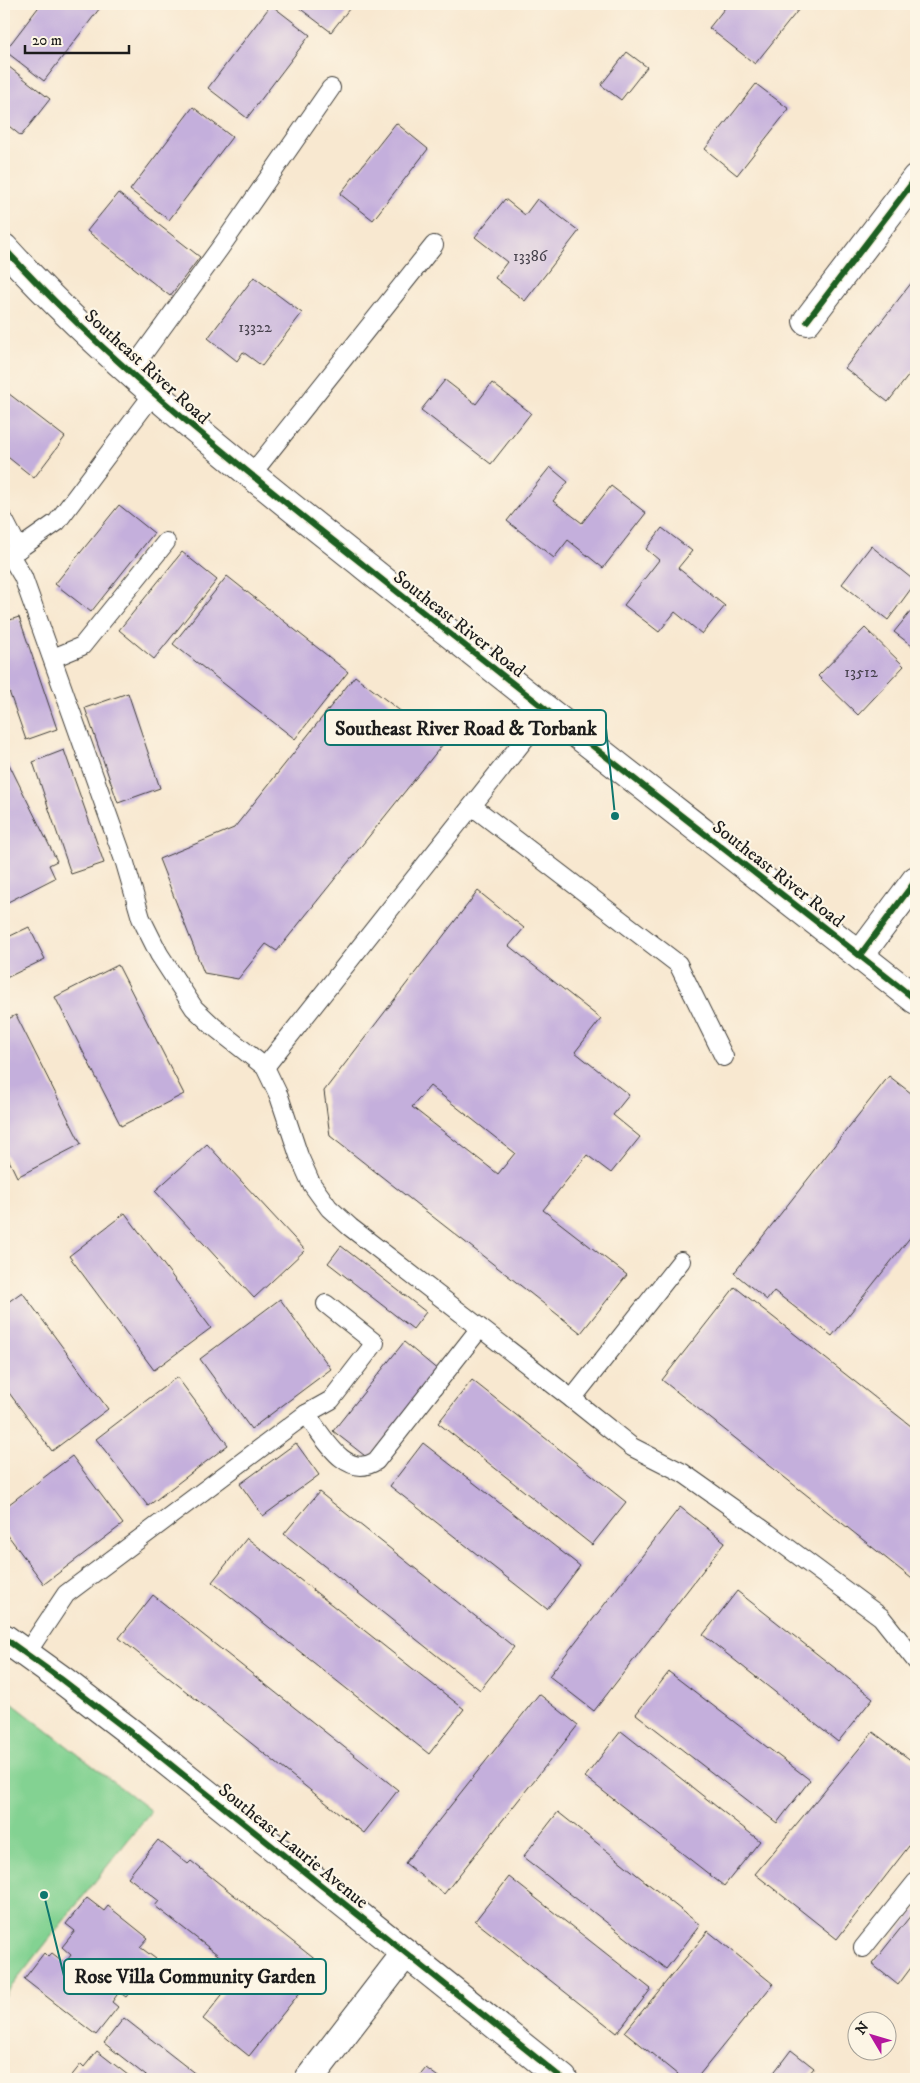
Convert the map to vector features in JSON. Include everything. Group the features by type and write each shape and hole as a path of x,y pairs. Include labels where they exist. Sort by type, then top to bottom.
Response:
{"street":[{"path":"807,320 916,178"},
{"name":"Southeast River Road","path":"4,248 66,312 130,372 251,475 547,711 916,1000"},
{"path":"860,955 916,880"},
{"name":"Southeast Laurie Avenue","path":"4,1638 130,1732 563,2079"},
{"path":"308,2079 405,1954"}],"lane":[{"path":"130,372 220,248 331,88"},
{"path":"251,475 434,245"},
{"path":"11,554 57,522 154,393"},
{"path":"4,520 11,554 23,577 52,658 125,863 141,918 158,954 194,1008 226,1037 265,1067 279,1096 299,1156 311,1183 329,1208 350,1227 572,1399 632,1448 683,1473 881,1617 916,1661"},
{"path":"52,658 82,646 166,542"},
{"path":"265,1067 547,711"},
{"path":"472,806 678,964 724,1057"},
{"path":"572,1399 680,1261"},
{"path":"26,1654 66,1594 306,1414 331,1400 375,1343 326,1304"},
{"path":"306,1414 338,1456 345,1462 360,1467 369,1466 376,1461 480,1328"},
{"path":"863,1948 916,1882"}],"green space":[{"path":"4,1697 151,1811 4,1996"}],"building":[{"path":"41,4 103,4 44,81 5,51"},
{"path":"294,4 353,4 331,32"},
{"path":"728,4 803,4 755,64 709,28"},
{"path":"271,5 310,35 247,118 208,88"},
{"path":"627,52 647,67 621,100 601,85"},
{"path":"4,63 50,99 21,136 4,122"},
{"path":"756,84 789,109 737,175 705,149"},
{"path":"193,107 232,137 169,220 130,190"},
{"path":"396,123 428,149 373,220 340,194"},
{"path":"118,193 200,257 170,296 87,231"},
{"path":"505,199 525,215 537,199 579,231 525,301 495,278 507,262 475,237"},
{"path":"254,277 302,313 262,366 243,352 237,361 208,338"},
{"path":"916,277 916,366 888,402 845,368"},
{"path":"445,380 476,404 492,383 531,413 491,464 421,410"},
{"path":"4,390 65,437 34,478 4,454"},
{"path":"550,467 568,482 553,501 582,523 611,486 646,513 603,568 568,540 554,558 507,521"},
{"path":"119,505 154,533 91,612 55,584"},
{"path":"662,528 692,551 678,568 725,606 702,634 675,612 659,632 624,605 659,560 646,549"},
{"path":"871,546 916,582 888,620 842,584"},
{"path":"182,552 217,580 154,659 119,630"},
{"path":"227,576 348,672 295,739 173,644"},
{"path":"916,605 916,649 894,632"},
{"path":"19,617 57,729 26,740 4,677 4,622"},
{"path":"865,628 904,666 858,715 818,676"},
{"path":"355,676 443,744 277,951 266,944 238,979 204,973 159,859 234,828"},
{"path":"128,693 160,788 118,803 85,708"},
{"path":"64,750 104,863 71,874 33,762"},
{"path":"9,764 57,861 49,865 55,878 4,904 4,766"},
{"path":"478,891 524,928 509,946 601,1019 575,1052 629,1095 613,1115 640,1137 611,1173 587,1155 543,1210 627,1275 581,1333 330,1136 324,1091","holes":["430,1086 515,1153 498,1174 412,1107"]},
{"path":"29,927 45,959 4,979 4,939"},
{"path":"118,965 184,1094 121,1126 55,997"},
{"path":"16,1015 81,1144 17,1177 4,1150 4,1021"},
{"path":"889,1076 916,1097 916,1230 832,1336 774,1291 767,1300 734,1273"},
{"path":"207,1144 305,1250 254,1298 155,1191"},
{"path":"125,1213 211,1328 154,1370 69,1256"},
{"path":"341,1246 426,1312 413,1329 328,1263"},
{"path":"735,1287 916,1430 916,1582 662,1380"},
{"path":"22,1292 108,1409 52,1451 4,1386 4,1305"},
{"path":"280,1299 331,1369 251,1429 200,1359"},
{"path":"404,1342 439,1371 369,1459 333,1431"},
{"path":"177,1377 228,1445 148,1506 96,1439"},
{"path":"472,1380 626,1502 592,1545 438,1423"},
{"path":"296,1443 319,1475 263,1516 240,1484"},
{"path":"423,1443 580,1566 547,1609 390,1486"},
{"path":"72,1456 123,1524 44,1584 4,1530 4,1508"},
{"path":"319,1492 514,1647 480,1690 284,1534"},
{"path":"680,1507 725,1542 594,1711 549,1676"},
{"path":"247,1538 464,1709 429,1754 212,1582"},
{"path":"737,1591 873,1698 838,1742 703,1635"},
{"path":"153,1595 398,1790 364,1833 119,1638"},
{"path":"669,1672 810,1780 777,1823 636,1714"},
{"path":"539,1694 578,1725 444,1894 405,1863"},
{"path":"621,1731 760,1841 724,1886 585,1777"},
{"path":"873,1732 916,1764 916,1837 837,1939 755,1874"},
{"path":"558,1812 700,1925 666,1969 523,1857"},
{"path":"158,1840 188,1864 191,1861 322,1965 249,2056 203,2019 240,1972 155,1906 159,1901 128,1877"},
{"path":"509,1877 651,1989 617,2033 475,1921"},
{"path":"87,1898 104,1911 108,1906 148,1938 140,1947 156,1959 126,1997 119,1992 112,2002 118,2007 96,2035 24,1979 44,1953 48,1957 52,1953 65,1963 71,1955 62,1947 75,1931 66,1924"},
{"path":"916,1909 916,1961 898,1985 872,1964"},
{"path":"708,1931 773,1984 696,2079 683,2079 625,2032"},
{"path":"124,2018 202,2079 150,2079 104,2043"},
{"path":"791,2050 814,2068 805,2079 769,2079"},
{"path":"97,2051 133,2079 69,2079 81,2064 84,2067"},
{"path":"426,2068 441,2079 417,2079"}],"cycle path":[{"path":"807,321 916,178"},
{"path":"4,248 88,334 224,453 502,675 916,1000"},
{"path":"860,955 916,880"},
{"path":"4,1638 130,1732 563,2079"}],"place":[{"name":"Southeast River Road & Torbank","path":"615,816"},
{"name":"Rose Villa Community Garden","path":"44,1895"}]}
